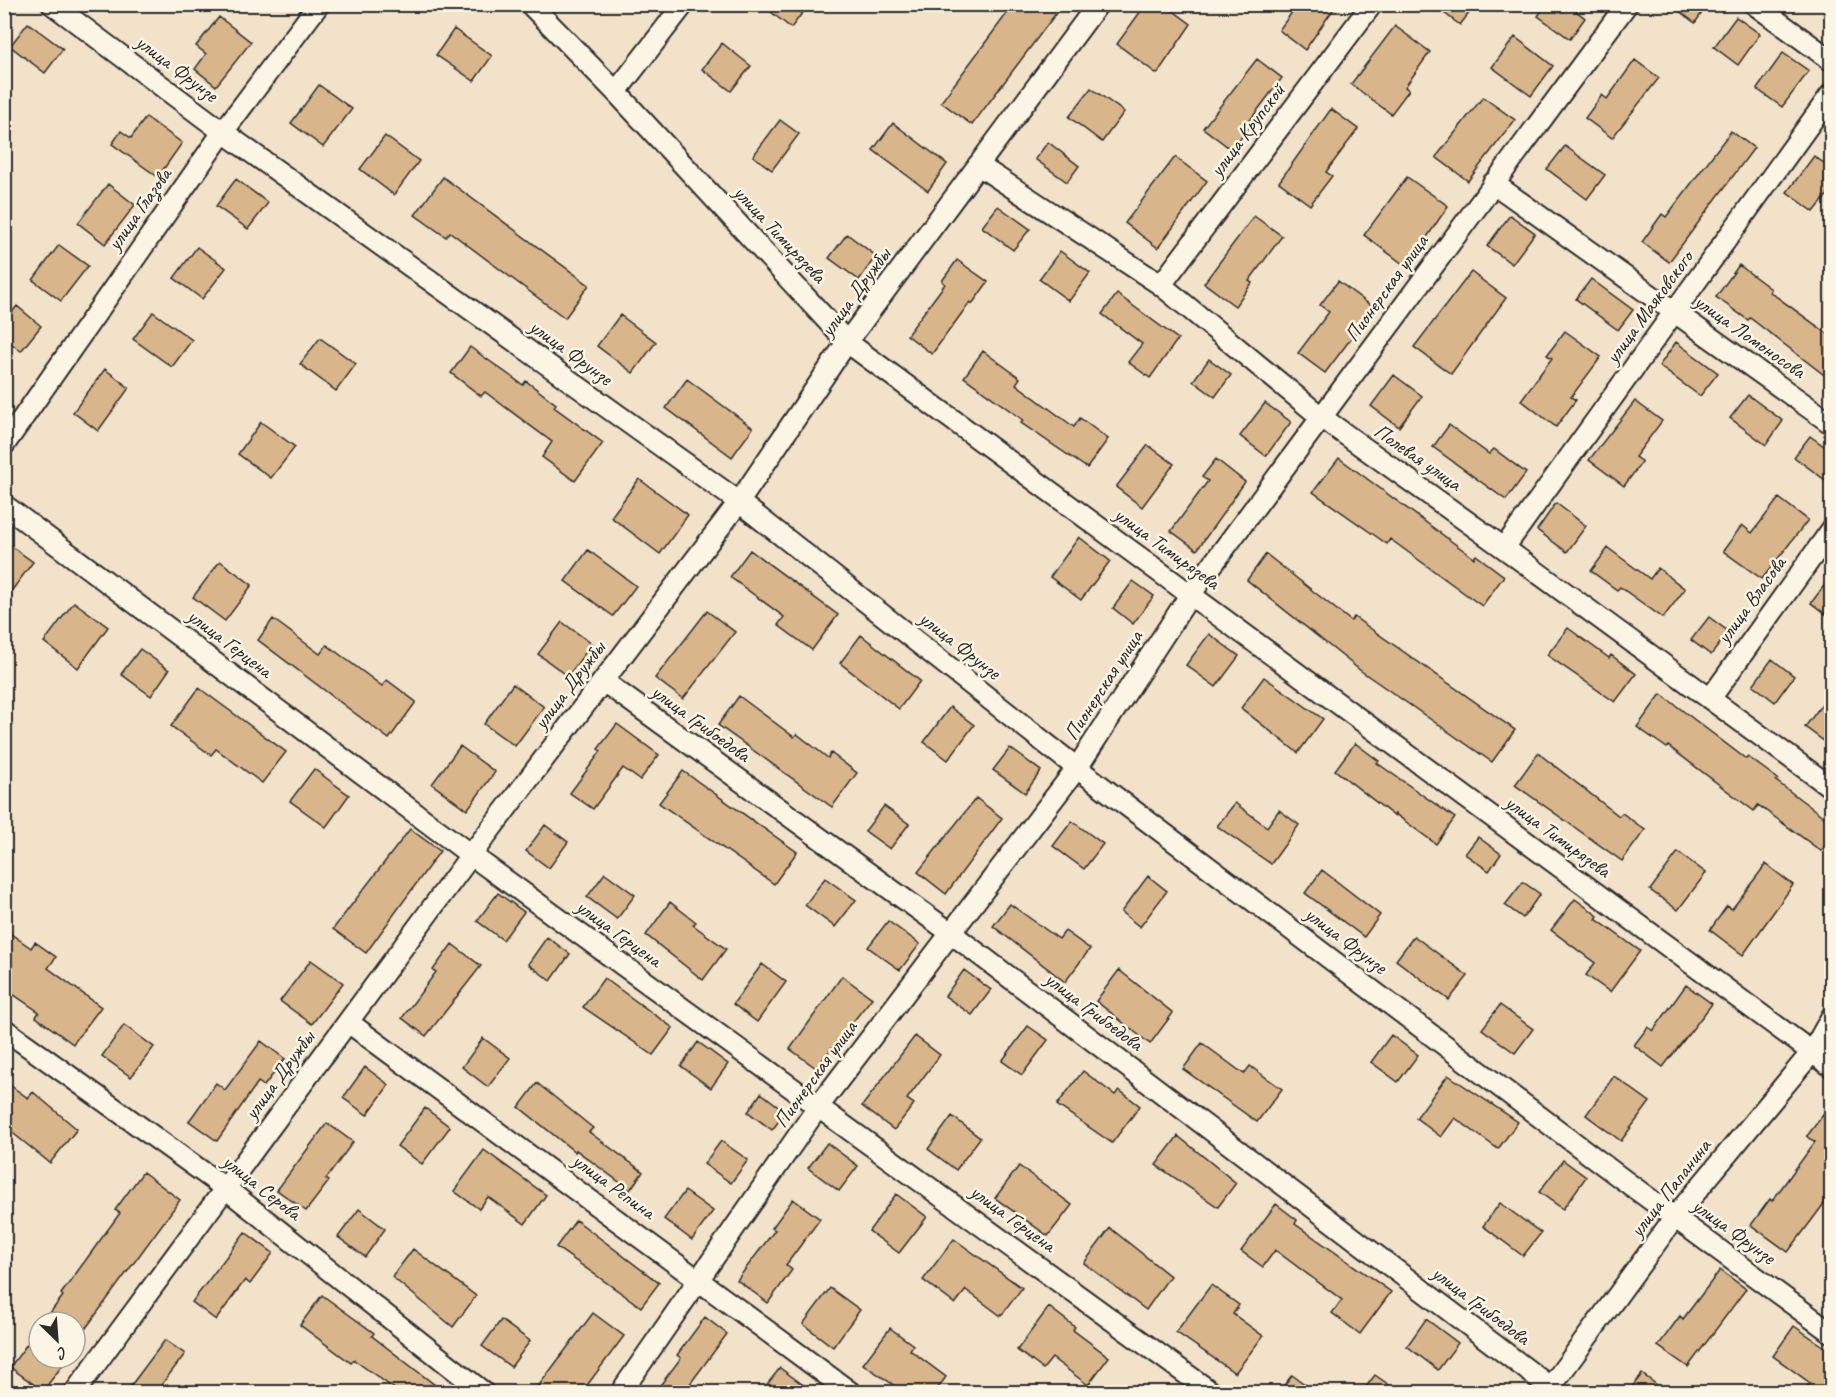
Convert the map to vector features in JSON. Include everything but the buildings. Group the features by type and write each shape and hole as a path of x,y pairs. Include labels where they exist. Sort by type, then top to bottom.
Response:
{"street":[{"name":"улица Фрунзе","path":"52,4 223,132 739,502 1077,768 1832,1333"},
{"name":"улица Глазова","path":"4,445 223,132 319,4"},
{"name":"улица Тимирязева","path":"530,4 848,342 1832,1066"},
{"path":"615,92 684,4"},
{"name":"улица Дружбы","path":"75,1392 471,855 739,502 848,342 1098,4"},
{"name":"улица Крупской","path":"1161,285 1372,4"},
{"name":"Пионерская улица","path":"621,1392 701,1280 818,1107 1077,768 1190,595 1627,4"},
{"path":"1754,4 1832,61"},
{"name":"улица Маяковского","path":"1504,548 1832,93"},
{"name":"Полевая улица","path":"978,165 1161,285 1321,417 1832,788"},
{"name":"улица Ломоносова","path":"1493,183 1832,424"},
{"name":"улица Герцена","path":"4,505 471,855 1211,1392"},
{"name":"улица Власова","path":"1710,699 1832,529"},
{"name":"улица Грибоедова","path":"603,681 951,933 1550,1391"},
{"name":"улица Папанина","path":"1550,1391 1675,1217 1812,1052 1832,1016"},
{"name":"улица Репина","path":"348,1022 850,1392"},
{"name":"улица Серова","path":"4,1029 225,1188 483,1392"}]}
